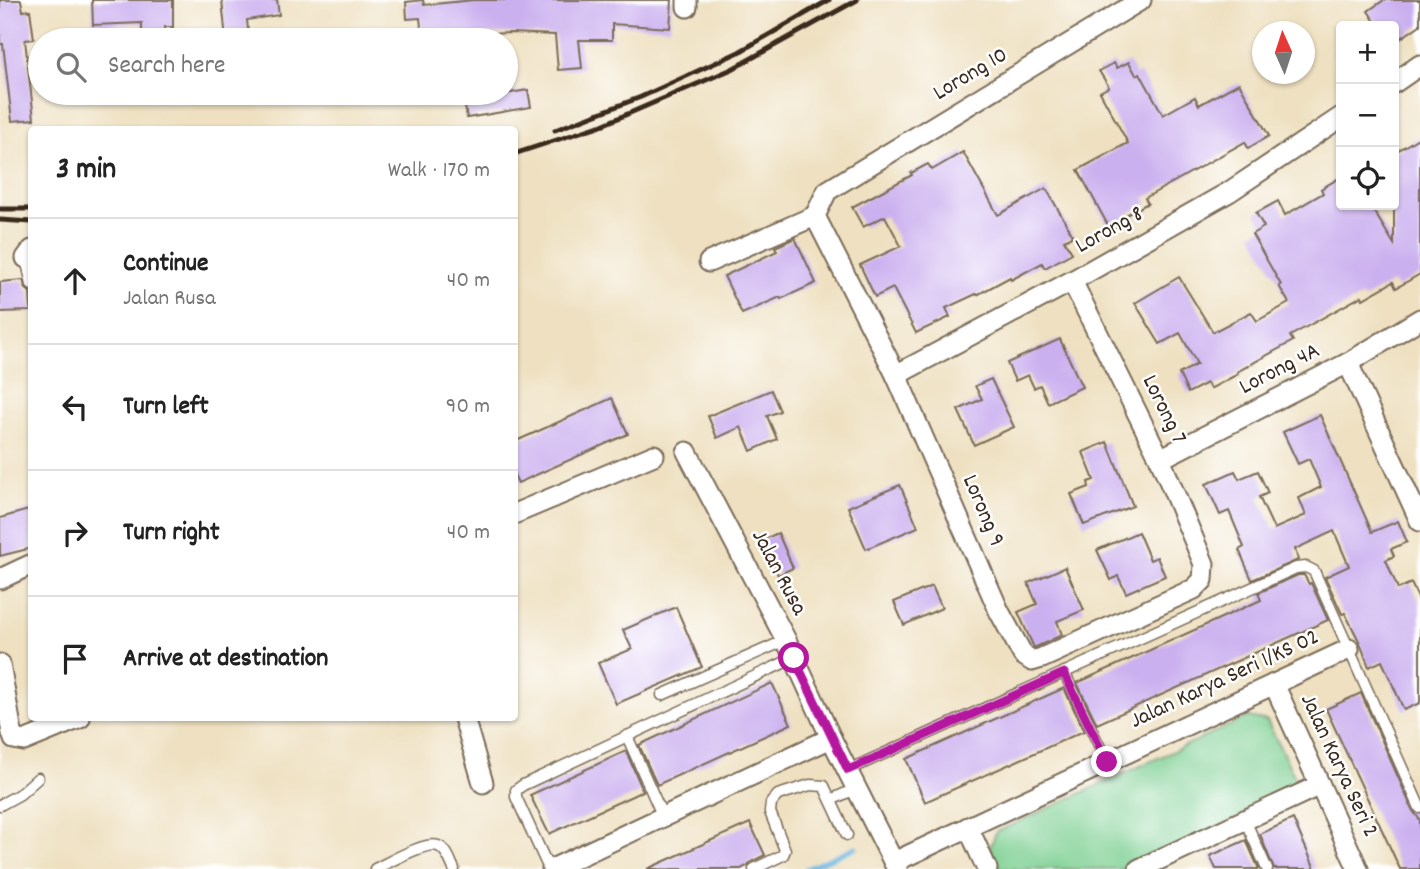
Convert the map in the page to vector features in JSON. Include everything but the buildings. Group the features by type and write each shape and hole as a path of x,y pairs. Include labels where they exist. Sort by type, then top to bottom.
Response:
{"street":[{"name":"Lorong 10","path":"815,216 827,191 1141,0"},
{"path":"1399,79 1420,65"},
{"name":"Lorong 8","path":"896,375 1072,281 1230,192 1336,120"},
{"path":"709,262 815,216"},
{"name":"Lorong 9","path":"815,216 896,375 999,611 1023,656 1032,661 1042,659 1194,589 1203,580 1204,564"},
{"name":"Lorong 7","path":"1072,281 1160,459 1204,564"},
{"name":"Lorong 4A","path":"1160,459 1348,363 1420,319"},
{"path":"1348,363 1420,521"},
{"name":"Jalan Rusa","path":"688,452 790,649 831,738 896,865"},
{"path":"518,512 653,454"},
{"path":"0,579 28,566"},
{"name":"Jalan Karya Seri 1/KS 02","path":"896,865 968,827 1349,649"},
{"path":"0,664 15,738 24,741 73,721"},
{"name":"Jalan Karya Seri 2","path":"1273,684 1358,869"},
{"path":"465,721 483,783"},
{"path":"551,869 831,738"},
{"path":"1139,869 1171,862 1245,820 1320,785"},
{"path":"968,827 987,869"}],"lane":[{"path":"831,800 852,779 1064,673 1296,568 1307,566 1314,571 1420,808"},
{"path":"662,695 790,649"},
{"path":"551,869 516,797 516,790 627,736 790,649"},
{"path":"1064,673 1107,762"},
{"path":"627,736 663,817"},
{"path":"0,805 38,778"},
{"path":"754,869 783,855 785,850 770,812 771,803 778,795 810,785 824,786 847,835"},
{"path":"1245,820 1267,869"},
{"path":"375,869 427,846 438,846 446,852 454,869"}],"green space":[{"path":"1248,717 1267,721 1301,790 1126,869 1001,869 990,848 996,832"}],"waterway":[{"path":"806,869 856,847"}],"railway":[{"path":"555,130 641,97 739,52 829,0"},
{"path":"518,153 602,125 732,69 857,0"},
{"path":"0,209 28,209"},
{"path":"0,220 28,222"}],"route":[{"path":"794,658 848,770 1064,673 1107,762"}]}
